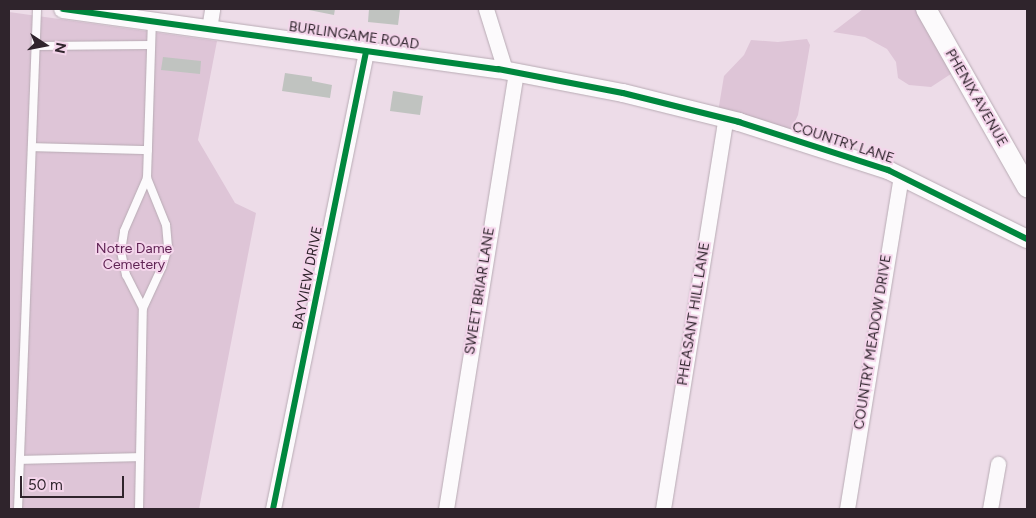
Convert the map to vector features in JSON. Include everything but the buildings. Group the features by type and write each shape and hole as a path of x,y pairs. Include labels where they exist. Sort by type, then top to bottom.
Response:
{"main road":[{"name":"PHENIX AVENUE","path":"926,9 1027,187"}],"street":[{"name":"BURLINGAME ROAD","path":"63,9 510,71 640,98"},
{"path":"209,29 212,9"},
{"path":"486,9 510,71"},
{"name":"BAYVIEW DRIVE","path":"273,509 366,51"},
{"name":"SWEET BRIAR LANE","path":"446,509 510,71"},
{"name":"COUNTRY LANE","path":"640,98 726,120 901,175 1027,239"},
{"name":"PHEASANT HILL LANE","path":"663,509 726,120"},
{"name":"COUNTRY MEADOW DRIVE","path":"847,509 901,175"},
{"path":"990,509 998,464"}],"lane":[{"path":"18,509 37,9"},
{"path":"143,308 126,275 121,251 124,231 147,178 152,21"},
{"path":"36,46 151,45"},
{"path":"32,147 148,150"},
{"path":"139,509 143,308 162,267 168,247 166,225 147,178"},
{"path":"20,460 140,458"}],"green space":[{"path":"863,9 927,9 960,68 931,87 909,85 898,78 896,62 887,49 865,37 833,32"},
{"name":"Notre Dame Cemetery","path":"9,12 217,41 198,140 235,203 256,213 199,509 9,509"},
{"path":"807,39 810,45 798,115 788,137 717,118 724,76 744,55 751,40 778,42"}],"cycle path":[{"path":"63,9 498,69 623,93 739,122 888,170 1027,239"},
{"path":"273,509 366,51"}]}
